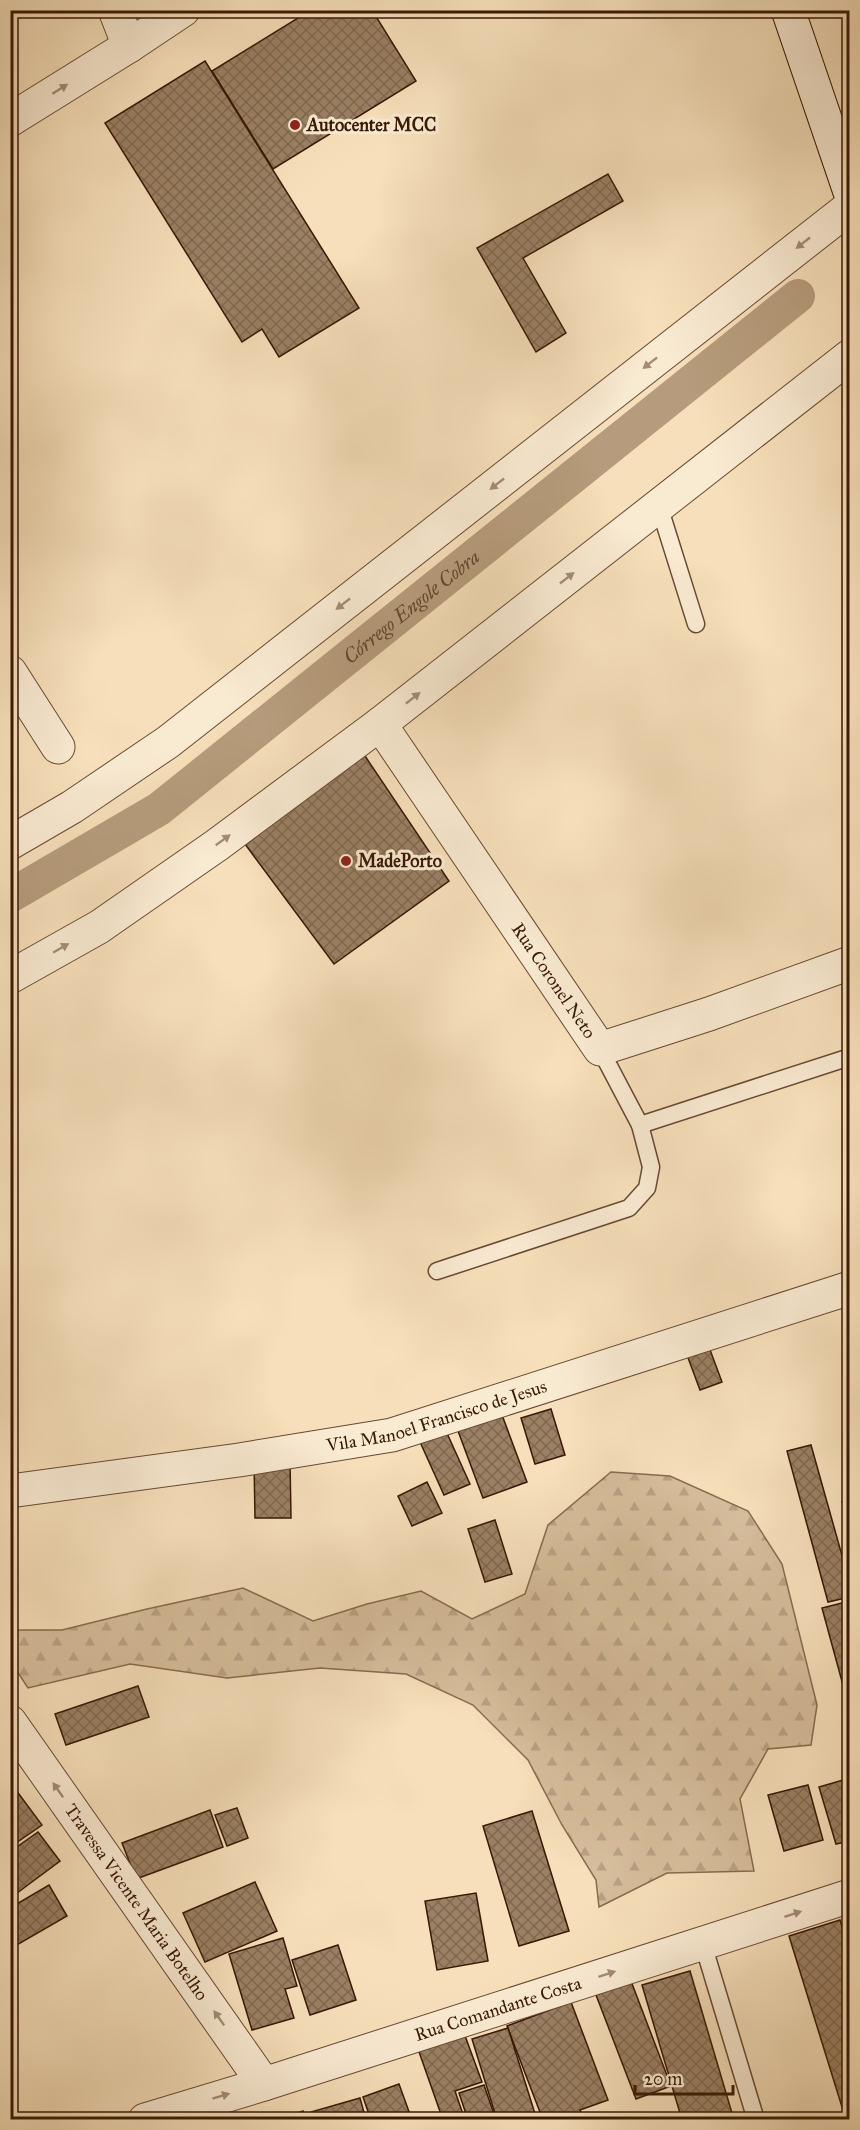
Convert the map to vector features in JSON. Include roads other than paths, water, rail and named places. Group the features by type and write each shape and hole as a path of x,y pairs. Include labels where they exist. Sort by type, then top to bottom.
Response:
{"street":[{"path":"115,10 129,46"},
{"path":"10,120 183,10"},
{"path":"788,10 849,192"},
{"path":"10,843 72,807 168,742 849,207"},
{"path":"10,977 99,927 217,844 380,724 849,356"},
{"path":"15,689 58,747"},
{"name":"Rua Coronel Neto","path":"380,724 600,1049 709,1014 849,963"},
{"name":"Vila Manoel Francisco de Jesus","path":"10,1491 239,1460 392,1435 849,1288"},
{"name":"Travessa Vicente Maria Botelho","path":"10,1722 264,2084"},
{"name":"Rua Comandante Costa","path":"145,2120 849,1896"}],"lane":[{"path":"659,506 696,624"},
{"path":"437,1271 629,1208 646,1188 651,1167 640,1125 600,1049"},
{"path":"640,1125 849,1057"},
{"path":"703,1944 756,2120"}],"waterway":[{"name":"Córrego Engole Cobra","path":"10,896 159,809 798,296"}],"place":[{"name":"Autocenter MCC","path":"295,125"},
{"name":"MadePorto","path":"346,861"}]}
